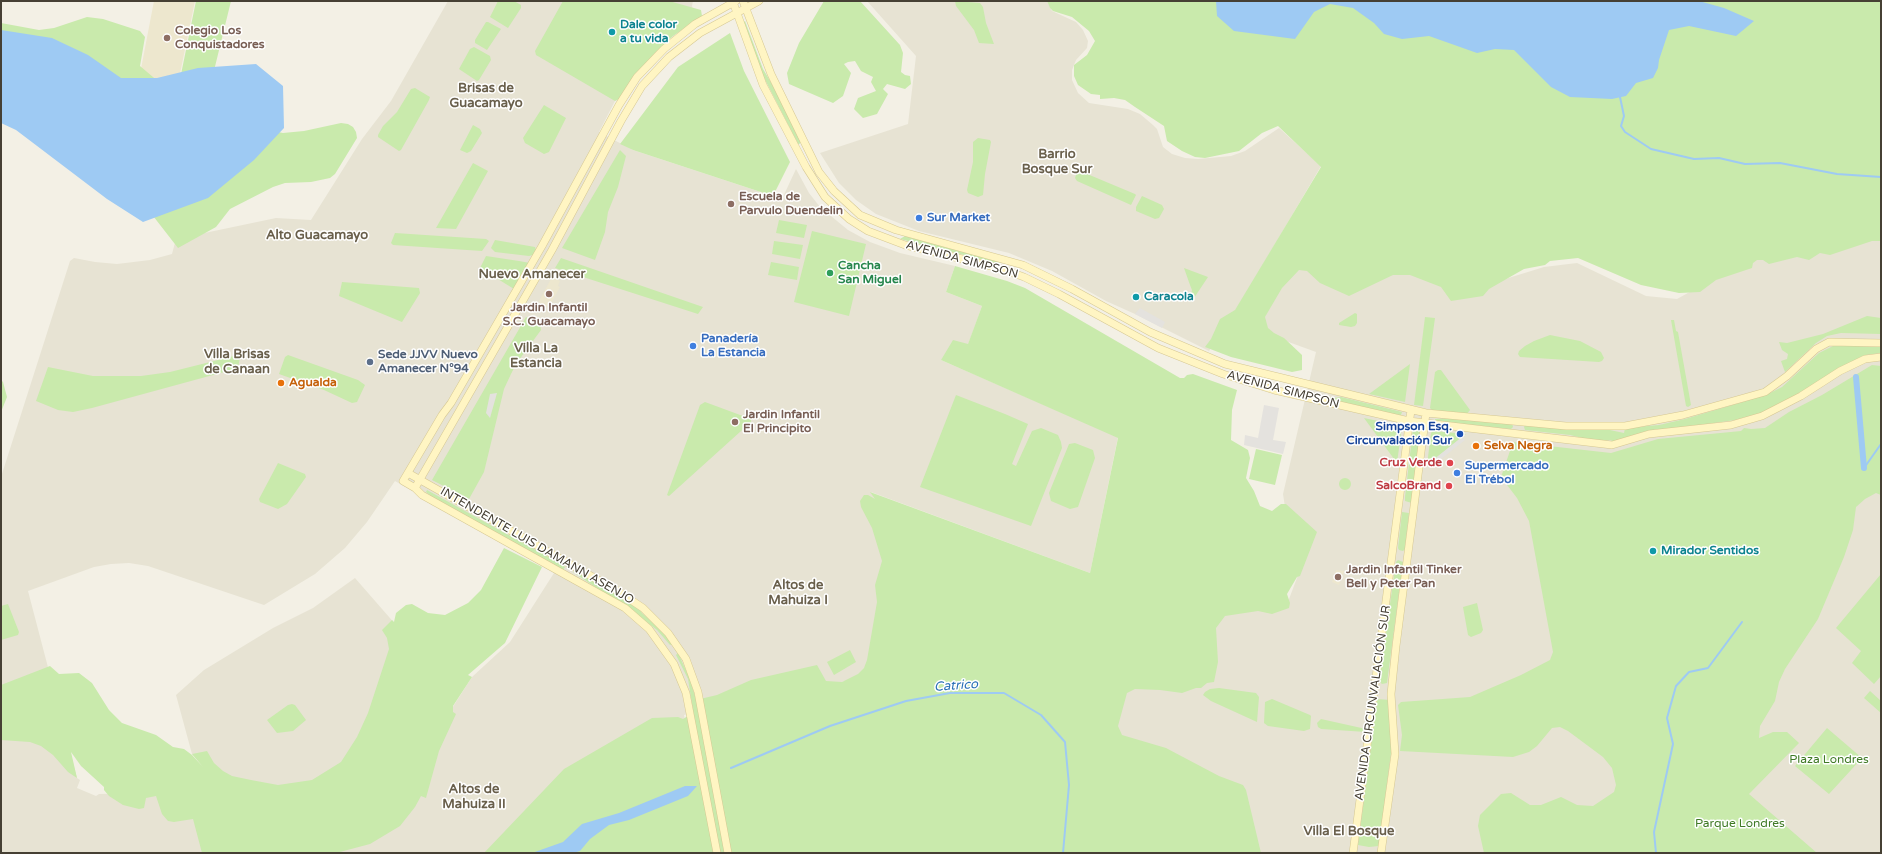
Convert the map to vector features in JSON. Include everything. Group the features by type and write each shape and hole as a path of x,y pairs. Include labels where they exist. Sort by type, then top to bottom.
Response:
{"main road":[{"path":"415,488 552,250 621,121 642,86 660,66 679,49 710,26 737,13 745,5 759,1"},
{"path":"408,473 442,415 451,403 542,246 615,112 633,83 669,45 695,24 735,2"},
{"name":"AVENIDA SIMPSON","path":"735,2 737,13 763,85 806,167 825,197 840,212 858,226 905,245 1005,269 1059,294 1158,348 1223,374 1274,390 1410,421 1602,445 1617,444 1649,434 1732,424 1762,416 1801,396 1865,359 1881,357"},
{"name":"AVENIDA SIMPSON","path":"745,5 783,100 823,177 842,200 860,215 882,226 1006,259 1040,273 1072,289 1162,338 1225,364 1426,413 1566,426 1625,426 1655,422 1765,392 1787,376 1816,349 1829,342 1881,343"},
{"path":"858,226 869,227 898,238 903,232"},
{"path":"1005,269 1003,266 1006,259"},
{"path":"1274,390 1277,381 1280,378"},
{"name":"AVENIDA CIRCUNVALACIÓN SUR","path":"1353,853 1411,410"},
{"name":"AVENIDA CIRCUNVALACIÓN SUR","path":"1381,853 1395,754 1391,694 1426,413"},
{"name":"INTENDENTE LUIS DAMANN ASENJO","path":"717,853 686,693 674,664 656,638 641,621 626,608 428,499 415,488 403,481 408,473 616,590 643,608 668,633 686,660 698,692 728,853"}],"shaded area":[{"name":"Colegio Los Conquistadores","path":"154,1 195,1 177,88 140,74"},
{"path":"448,1 693,1 692,6 696,20 673,36 639,71 619,99 615,101 599,132 633,150 782,199 796,169 809,193 820,207 848,230 870,242 900,253 955,266 946,292 982,306 968,345 941,360 1118,437 1090,573 871,492 886,515 904,553 891,623 870,669 856,679 684,715 687,730 505,853 317,853 401,788 472,677 510,642 554,573 395,481 367,522 345,548 315,574 264,605 148,566 129,563 94,567 28,591 77,778 80,780 77,788 96,796 99,794 197,792 210,853 1,853 1,477 70,261 74,258 117,264 150,260 172,254 176,239 276,218 311,220 362,139 391,101"},
{"path":"867,1 1047,1 1052,11 1076,22 1083,30 1088,41 1087,48 1076,60 1072,70 1072,80 1078,93 1089,103 1128,109 1140,114 1157,129 1163,147 1172,154 1185,158 1198,159 1231,156 1245,151 1279,128 1321,166 1244,297 1209,351 1106,301 1052,271 1009,253 919,231 876,214 856,200 839,183 820,153 908,124 916,56"},
{"path":"1881,239 1881,853 1259,853 1111,733 1129,687 1212,628 1227,613 1286,607 1314,533 1285,507 1283,494 1316,352 1272,336 1268,331 1264,318 1280,287 1298,268 1502,280 1544,267 1577,263 1646,296 1677,299 1715,278 1744,257"},
{"name":"Jardin Infantil S.C. Guacamayo","path":"552,277 560,281 558,286 560,287 549,307 547,306 545,308 539,305 539,301"},
{"path":"1140,308 1165,322 1162,328 1135,314"},
{"path":"497,393 490,418 486,413 490,394"},
{"path":"1264,405 1279,408 1273,440 1286,442 1283,454 1244,445 1245,435 1258,438"},
{"path":"1462,437 1465,440 1431,467 1428,464"},
{"name":"Jardin Infantil Tinker Bell y Peter Pan","path":"1336,570 1344,571 1339,585 1332,582"},
{"path":"355,578 403,633 358,754 306,794 212,775 192,754 176,695 204,670 273,628 313,608"}],"green space":[{"path":"196,1 231,1 211,83 268,130 283,133 304,131 341,123 348,124 353,127 357,138 335,174 330,178 311,182 285,183 273,187 230,209 216,227 178,248 150,212 1,98 1,23 39,30 54,28 87,17 103,19 140,31 145,37 140,66 160,83 178,89"},
{"path":"498,1 514,1 521,5 521,8 508,28 490,17"},
{"path":"563,1 669,1 701,10 702,16 673,36 655,53 639,71 619,99 615,101 536,55 535,51"},
{"path":"824,1 860,1 900,45 903,53 901,72 910,76 911,84 905,89 887,84 883,89 888,94 877,114 863,118 854,109 858,98 876,91 871,82 873,77 861,71 855,61 844,64 851,73 843,96 833,103 789,84 787,73 799,43"},
{"path":"955,1 980,3 983,7 986,23 994,44 979,43 974,30 956,6"},
{"path":"1047,1 1881,1 1881,241 1872,241 1830,255 1820,253 1809,260 1797,257 1769,264 1763,260 1757,260 1753,263 1752,268 1716,280 1700,292 1679,293 1641,285 1578,258 1550,261 1545,265 1524,269 1489,289 1483,296 1451,301 1441,287 1410,275 1393,275 1349,296 1320,283 1307,271 1299,270 1282,288 1265,317 1268,328 1284,338 1302,355 1302,370 1292,372 1231,357 1205,347 1211,339 1220,319 1235,310 1321,167 1278,126 1262,133 1239,151 1205,158 1195,157 1182,151 1167,141 1164,126 1125,100 1114,98 1100,99 1100,95 1091,94 1078,85 1074,76 1074,65 1087,55 1095,41 1089,31 1072,17 1053,11"},
{"path":"745,21 763,69 802,142 799,144 761,72 742,23"},
{"path":"486,22 501,29 487,50 475,43 475,40"},
{"path":"730,33 744,71 790,162 773,196 633,150 620,144 678,67"},
{"path":"474,47 490,56 491,60 477,81 459,69 470,49"},
{"path":"415,88 430,97 401,150 399,151 378,137 378,135 383,126 397,112 411,89"},
{"path":"544,105 566,118 549,152 544,154 525,143 523,138"},
{"path":"473,125 480,129 482,133 471,151 467,153 460,150"},
{"path":"978,138 990,140 991,142 983,195 978,197 968,193 967,190 973,162 973,142"},
{"path":"620,150 626,156 618,187 608,212 605,232 595,260 562,248"},
{"path":"473,163 488,171 456,229 436,228"},
{"path":"1080,171 1135,194 1136,195 1131,205 1077,181 1075,178 1077,172"},
{"path":"1142,196 1162,205 1164,209 1159,218 1155,219 1136,211 1136,207"},
{"path":"779,220 807,225 804,238 776,233"},
{"name":"Cancha San Miguel","path":"812,231 866,244 849,316 794,302"},
{"path":"395,233 486,239 489,241 482,251 393,245 391,243"},
{"path":"905,236 999,260 1000,264 900,239"},
{"path":"495,240 535,247 536,250 533,255 529,256 495,252 491,248"},
{"path":"774,241 803,245 800,259 772,254"},
{"path":"486,256 530,263 514,289 480,268"},
{"path":"561,258 703,307 698,314 555,268"},
{"path":"771,262 799,267 797,280 768,275"},
{"path":"955,266 1007,281 1025,288 1180,378 1193,374 1237,390 1232,410 1231,440 1248,450 1250,458 1246,478 1254,491 1260,506 1272,511 1281,504 1286,504 1317,532 1300,576 1297,577 1287,594 1290,603 1289,608 1272,614 1258,611 1225,616 1216,628 1218,662 1214,682 1207,683 1201,688 1196,688 1182,693 1135,689 1127,693 1118,726 1122,735 1166,748 1219,776 1243,785 1246,790 1261,853 484,853 564,769 652,718 678,717 683,719 691,714 693,710 688,679 676,655 678,653 690,679 697,703 700,699 717,695 751,680 817,665 826,681 842,682 858,674 864,668 867,660 877,602 875,585 882,561 872,528 861,507 860,501 864,495 868,495 875,499 870,492 1090,573 1118,438 941,360 953,340 968,344 982,306 946,292"},
{"path":"1184,268 1208,277 1192,301 1190,300 1192,290"},
{"path":"342,282 419,288 420,293 402,322 339,296"},
{"path":"1355,313 1357,314 1357,323 1355,326 1351,327 1339,325 1339,323"},
{"path":"1867,316 1881,318 1881,334 1841,333 1827,336 1816,343 1785,372 1781,361 1787,359 1788,354 1782,350 1779,342 1787,343 1823,334"},
{"path":"526,317 540,324 541,330 516,364 504,389 484,472 469,499 432,480"},
{"path":"1425,317 1435,318 1423,406 1414,405"},
{"path":"1671,320 1674,320 1676,331 1678,332 1691,405 1688,407 1686,406"},
{"path":"1550,335 1580,341 1601,352 1604,358 1599,362 1520,357 1518,354 1519,351 1525,346"},
{"path":"1835,345 1881,347 1881,353 1866,355 1780,404 1761,413 1735,420 1673,429 1657,429 1643,432 1615,442 1610,440 1599,442 1570,435 1525,430 1524,427 1525,425 1605,429 1624,433 1625,428 1659,425 1685,419 1766,395 1782,387 1819,353"},
{"path":"238,355 240,358 238,367 235,369 92,408 73,412 58,410 36,401 48,367 93,376 141,376 170,372"},
{"path":"288,355 358,380 365,385 357,402 352,403 324,390 279,374 285,357"},
{"path":"1410,364 1405,402 1369,394"},
{"name":"Parque Londres","path":"1872,365 1881,366 1881,495 1876,493 1865,499 1856,507 1853,530 1844,557 1818,619 1785,669 1779,682 1775,701 1760,726 1759,738 1773,732 1787,732 1799,743 1749,794 1817,853 1484,853 1478,826 1480,815 1501,794 1511,793 1530,805 1541,805 1561,797 1577,805 1593,806 1614,792 1616,785 1612,768 1603,757 1568,731 1560,727 1552,728 1537,746 1529,752 1513,757 1400,751 1402,735 1398,705 1401,702 1470,697 1521,675 1550,660 1553,652 1529,521 1517,498 1501,477 1513,442 1611,453 1658,439 1741,431 1744,428 1765,428 1789,412 1822,395"},
{"path":"1441,370 1470,410 1466,415 1434,412 1430,408 1435,372"},
{"path":"1,380 3,382 7,397 1,412"},
{"path":"1313,393 1334,398 1341,397 1402,412 1401,415 1389,414 1312,396"},
{"path":"956,395 1028,424 1012,464 1016,466 1032,431 1041,428 1058,435 1062,448 1031,526 920,487"},
{"path":"705,402 751,419 751,422 669,496 667,495 700,405"},
{"path":"1364,418 1402,426 1397,463"},
{"path":"1450,418 1512,423 1513,427 1511,429 1435,421 1435,419"},
{"path":"1413,429 1423,431 1412,503 1405,501 1405,497"},
{"path":"1433,431 1466,434 1427,465 1431,433"},
{"path":"1075,443 1093,450 1095,458 1078,507 1070,509 1051,501 1049,493 1069,444"},
{"path":"1256,449 1282,455 1275,485 1249,479"},
{"path":"278,463 305,474 306,477 287,504 278,509 260,502 259,499"},
{"path":"1347,478 1350,479 1350,489 1343,490 1340,489 1339,482 1340,479"},
{"path":"427,490 565,567 563,570 431,496 426,492"},
{"path":"1402,512 1409,513 1405,549 1403,551 1399,550 1398,548"},
{"path":"504,548 542,567 505,643 468,675 472,677 453,706 453,712 456,714 439,751 426,798 421,796 415,807 400,826 370,844 336,853 202,853 193,819 174,822 168,821 162,814 156,796 146,798 144,808 139,809 123,805 109,796 104,790 104,787 81,766 71,752 77,778 68,772 53,755 41,746 30,742 1,740 1,685 50,666 59,674 79,673 92,683 109,710 122,723 156,735 173,747 184,749 203,767 192,754 207,751 214,763 223,771 232,776 278,785 312,780 341,762 357,737 368,713 389,649 387,638 382,630 392,620 394,622 396,613 406,605 412,604 428,613 445,615 468,603 481,590"},
{"path":"1398,560 1403,562 1387,683 1382,684 1379,681 1396,562"},
{"path":"575,571 638,607 672,644 670,645 657,630 644,620 573,572"},
{"path":"1881,574 1881,676 1874,684 1852,663 1861,651 1836,628"},
{"path":"1477,603 1483,630 1481,633 1471,637 1468,635 1463,607"},
{"path":"8,604 19,632 18,635 1,640 1,606"},
{"path":"850,650 856,662 834,675 827,662"},
{"path":"1219,688 1256,693 1259,697 1257,722 1211,701 1203,695 1210,689"},
{"path":"1870,691 1881,701 1881,713 1864,698"},
{"path":"1272,699 1310,715 1310,729 1304,731 1268,726 1264,723 1265,702"},
{"path":"1377,699 1390,700 1391,753 1379,846 1369,847 1358,845"},
{"path":"288,705 295,705 306,720 293,731 277,733 267,720"},
{"path":"1321,719 1366,729 1366,732 1321,729 1318,727 1317,723"},
{"name":"Plaza Londres","path":"1827,728 1862,758 1829,794 1795,766"}],"water":[{"path":"1216,1 1699,1 1724,8 1754,21 1736,36 1689,26 1669,30 1659,60 1658,68 1653,78 1636,83 1626,96 1612,99 1570,97 1551,87 1514,50 1495,49 1477,53 1429,36 1402,39 1384,34 1374,23 1353,8 1330,4 1314,12 1295,39 1234,31 1217,16"},
{"path":"1,30 52,38 88,55 121,78 157,78 198,68 256,64 283,86 284,128 254,160 208,198 143,222 107,199 16,130 1,123"},
{"path":"685,786 697,786 688,796 629,820 609,825 590,839 580,851 573,853 532,853 563,842 582,824 619,813"}],"waterway":[{"path":"1620,97 1624,116 1621,126 1625,132 1651,149 1694,159 1719,158 1745,164 1780,163 1837,174 1881,177"},
{"path":"1856,377 1864,468"},
{"path":"1864,468 1881,444"},
{"path":"1656,853 1654,832 1673,744 1667,718 1676,686 1689,672 1708,668 1742,622"},
{"name":"Catrico","path":"731,768 830,726 906,701 950,693 1004,693 1041,715 1065,742 1069,785 1063,853"}],"place":[{"name":"Dale color a tu vida","path":"612,32"},
{"name":"Colegio Los Conquistadores","path":"167,38"},
{"name":"Escuela de Parvulo Duendelin","path":"731,204"},
{"name":"Sur Market","path":"919,218"},
{"name":"Cancha San Miguel","path":"830,273"},
{"name":"Jardin Infantil S.C. Guacamayo","path":"549,294"},
{"name":"Caracola","path":"1136,297"},
{"name":"Panadería La Estancia","path":"693,346"},
{"name":"Sede JJVV Nuevo Amanecer N°94","path":"370,362"},
{"name":"Agualda","path":"281,383"},
{"name":"Jardin Infantil El Principito","path":"735,422"},
{"name":"Simpson Esq. Circunvalación Sur","path":"1460,434"},
{"name":"Selva Negra","path":"1476,446"},
{"name":"Cruz Verde","path":"1450,463"},
{"name":"Supermercado El Trébol","path":"1457,473"},
{"name":"SalcoBrand","path":"1449,486"},
{"name":"Mirador Sentidos","path":"1653,551"},
{"name":"Jardin Infantil Tinker Bell y Peter Pan","path":"1338,577"}],"district":[{"name":"Brisas de Guacamayo","path":"486,96"},
{"name":"Barrio Bosque Sur","path":"1057,162"},
{"name":"Alto Guacamayo","path":"317,236"},
{"name":"Nuevo Amanecer","path":"532,275"},
{"name":"Villa La Estancia","path":"536,356"},
{"name":"Villa Brisas de Canaan","path":"237,362"},
{"name":"Altos de Mahuiza I","path":"798,594"},
{"name":"Altos de Mahuiza II","path":"474,798"},
{"name":"Villa El Bosque","path":"1349,832"}]}
